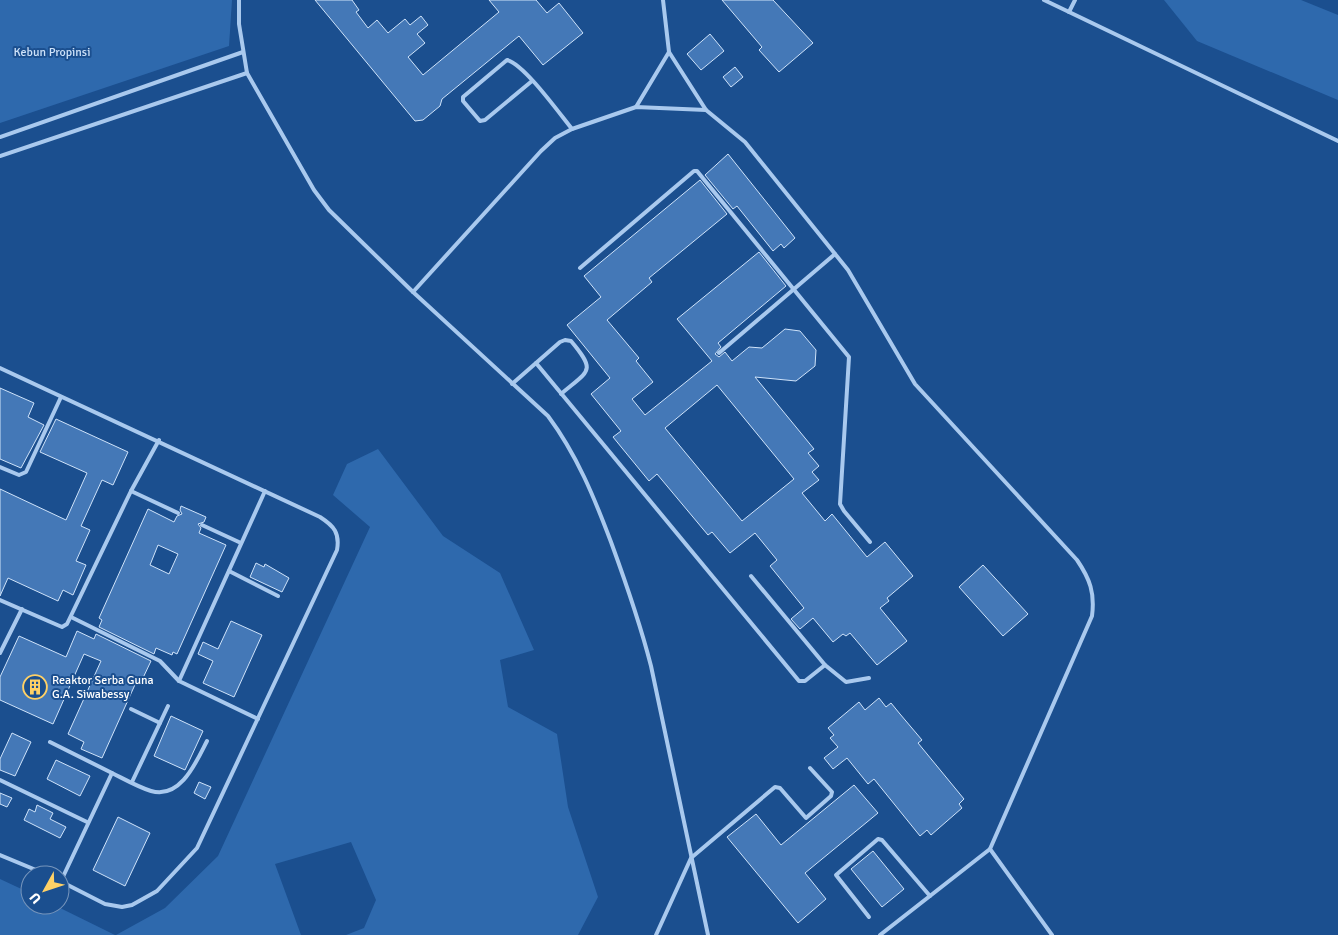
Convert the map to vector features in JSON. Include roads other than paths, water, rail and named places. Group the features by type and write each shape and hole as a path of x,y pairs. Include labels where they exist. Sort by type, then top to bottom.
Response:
{"lane":[{"path":"239,0 238,24 247,73 314,190 329,210 413,292 548,416 575,456 587,481 626,582 651,666 708,935"},
{"path":"663,0 669,52 706,110 745,142 859,286 915,384 1078,560 1092,587 1094,600 1092,616 990,849 880,935"},
{"path":"1044,0 1338,142"},
{"path":"1069,12 1075,0"},
{"path":"0,136 244,52"},
{"path":"636,107 669,52"},
{"path":"532,81 485,120 480,121 463,101 463,98 507,60 514,61 532,81 572,129"},
{"path":"0,156 247,73"},
{"path":"413,292 555,138 572,129 636,107 706,110"},
{"path":"580,268 694,171 697,171 796,289 849,357 840,504 870,542"},
{"path":"719,353 835,254"},
{"path":"512,384 565,340 571,340 588,360 589,367 584,374 561,394"},
{"path":"536,363 799,681 805,681 824,665"},
{"path":"0,368 320,517 332,525 339,538 337,550 202,841 157,890 132,905 114,906 70,886"},
{"path":"0,467 19,476 26,472 61,397"},
{"path":"0,600 62,627 67,624 131,491 158,440"},
{"path":"131,491 178,513"},
{"path":"179,681 265,491"},
{"path":"202,525 241,543"},
{"path":"229,571 278,596"},
{"path":"751,576 824,665 846,682 869,678"},
{"path":"0,653 22,609"},
{"path":"71,617 160,660 179,681 258,719"},
{"path":"132,782 168,706"},
{"path":"131,709 160,723"},
{"path":"50,742 112,773 152,791 159,792 174,787 192,770 207,740"},
{"path":"656,935 691,858 775,787 780,788 802,816 806,818 832,794 810,768"},
{"path":"67,865 112,773"},
{"path":"0,780 87,822"},
{"path":"870,917 836,875 878,839 882,840 930,896"},
{"path":"990,849 1052,935"},
{"path":"0,855 24,865"}],"place":[{"name":"Reaktor Serba Guna G.A. Siwabessy","path":"35,687"}],"park label":[{"name":"Kebun Propinsi","path":"52,52"}]}
